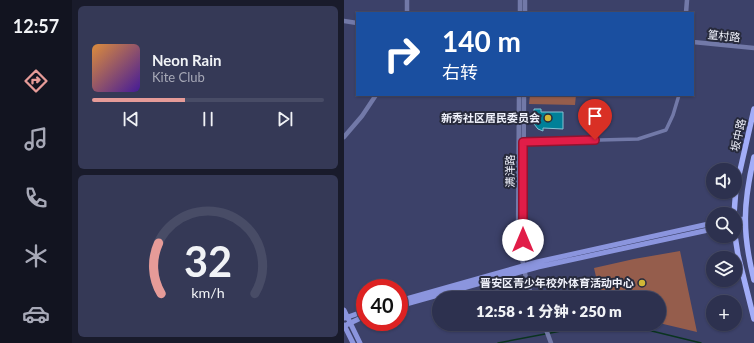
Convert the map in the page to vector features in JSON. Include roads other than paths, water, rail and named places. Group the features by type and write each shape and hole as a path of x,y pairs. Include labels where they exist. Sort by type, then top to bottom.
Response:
{"main road":[{"name":"坂中路","path":"735,207 738,182 754,109"},
{"name":"坂中路","path":"754,157 748,188 745,221 749,258 754,280"},
{"path":"408,299 524,268 706,225"},
{"path":"408,303 524,268 706,230"},
{"path":"735,243 754,319"},
{"path":"344,310 346,318 360,343"},
{"path":"346,318 356,314"},
{"path":"353,343 344,326 356,320"}],"street":[{"path":"406,12 407,0"},
{"path":"520,0 520,12"},
{"path":"525,0 525,12"},
{"path":"686,12 688,0"},
{"path":"344,21 356,23"},
{"name":"篁村路","path":"694,42 754,48"},
{"path":"344,137 362,116 375,96"},
{"name":"满洋路","path":"519,96 518,239 527,283 530,291"},
{"name":"满洋路","path":"520,247 523,240 524,96"},
{"path":"523,142 638,139 666,130 673,115 679,96"},
{"path":"546,331 551,343"}],"waterway":[{"path":"498,343 561,331"},
{"path":"652,331 701,343"}],"place":[{"name":"新秀社区居民委员会","path":"548,118"},
{"name":"晋安区青少年校外体育活动中心","path":"642,283"}]}
